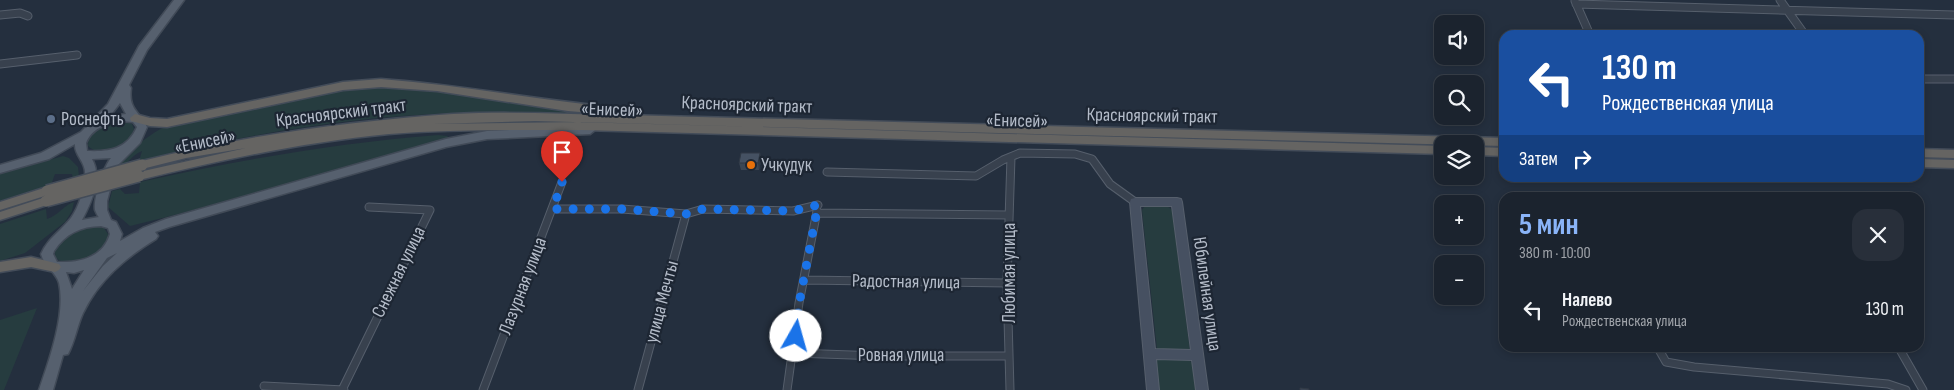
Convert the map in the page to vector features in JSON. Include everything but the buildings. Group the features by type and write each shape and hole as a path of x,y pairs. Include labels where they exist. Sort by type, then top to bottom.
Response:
{"highway":[{"path":"135,118 150,122 167,123 334,88 381,82 437,87 568,107 717,121"},
{"name":"Красноярский тракт","path":"140,170 186,154 265,139 334,129 454,118 535,117 717,121 1499,142"},
{"name":"«Енисей»","path":"0,216 46,196 140,170 260,148 335,137 471,126 635,128 1434,150"},
{"path":"1484,151 1499,152"},
{"path":"1924,153 1954,154"},
{"path":"1924,163 1954,164"},
{"path":"0,206 46,196"},
{"path":"0,267 31,262 55,267"}],"main road":[{"path":"46,390 51,374 67,293 65,280 48,260 48,254 54,242 75,220 84,203 91,170 80,144 85,134 115,104 130,71 148,39 179,0"},
{"path":"107,223 101,210 101,201 112,165 141,133 142,127 140,122 127,109 124,99 130,71"},
{"path":"0,169 45,156 110,119 135,118"},
{"path":"55,267 69,268 85,265 105,252 166,223 388,158 446,143 487,135 635,128"},
{"path":"86,155 106,156 128,146"},
{"path":"1135,202 1153,390"},
{"name":"Юбилейная улица","path":"1135,202 1177,202 1202,390"},
{"path":"54,390 68,335 78,308 88,291 102,274 121,256 141,242 167,228 226,205"},
{"path":"60,236 79,225 90,222 107,223 112,226 116,234 114,240 81,283 73,298 68,335"},
{"path":"1150,354 1198,355"}],"street":[{"path":"1780,0 1802,30"},
{"path":"1588,30 1575,2 1954,15"},
{"path":"0,15 20,13 28,16"},
{"path":"0,64 77,55"},
{"path":"1924,79 1954,79"},
{"path":"827,172 976,176 1020,153 1075,154 1092,159 1110,184 1135,202"},
{"name":"Любимая улица","path":"1010,390 1008,283 1011,157"},
{"name":"Лазурная улица","path":"483,390 562,182"},
{"path":"553,209 622,209 686,214 703,209 793,211 818,205 799,304 794,353 787,390"},
{"name":"Снежная улица","path":"343,390 430,210 369,207"},
{"path":"817,213 1009,215"},
{"name":"улица Мечты","path":"638,390 686,214"},
{"name":"Радостная улица","path":"805,280 1008,283"},
{"path":"1660,352 1666,362 1708,369 1888,384 1906,390"},
{"path":"1901,352 1923,390"},
{"name":"Ровная улица","path":"794,353 880,356 1009,356"},
{"path":"264,386 343,390"}],"green space":[{"path":"382,86 430,89 580,111 575,114 453,113 334,123 255,135 139,161 142,151 119,167 126,156 138,144 163,128 335,91"},
{"path":"124,121 132,124 134,129 127,140 121,145 107,151 93,150 88,146 91,135 101,127"},
{"path":"447,136 451,139 130,226 108,207 112,191 120,189 125,194 139,193 140,182 288,153 400,138"},
{"path":"63,156 69,158 78,167 79,177 73,179 72,174 55,174 51,185 0,201 0,174"},
{"path":"74,202 72,211 65,222 25,253 0,261 0,224 46,209 47,219"},
{"path":"1145,206 1167,206 1172,210 1190,351 1157,349 1142,210"},
{"path":"95,226 104,228 108,234 102,248 96,254 88,259 71,263 63,262 56,258 55,251 57,245 68,235"},
{"path":"37,308 4,390 0,390 0,320"},
{"path":"1160,358 1188,359 1192,363 1196,390 1159,390 1156,361"}],"place":[{"name":"Роснефть","path":"51,119"},
{"name":"Учкудук","path":"751,165"}],"route":[{"path":"562,182 553,209 622,209 686,214 703,209 793,211 818,205 799,304 796,336"}]}
